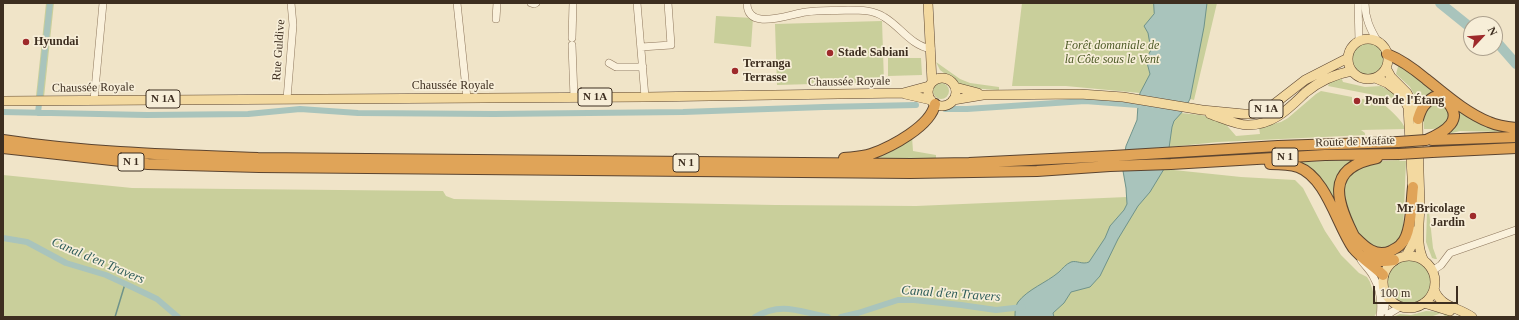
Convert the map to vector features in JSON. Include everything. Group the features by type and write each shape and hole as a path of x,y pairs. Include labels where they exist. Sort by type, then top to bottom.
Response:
{"highway":[{"path":"1388,54 1410,66 1454,101 1478,117 1502,126 1516,128"},
{"path":"1418,119 1422,107 1426,101 1434,97 1444,99 1455,114 1452,123 1440,134 1426,140"},
{"path":"806,162 864,156 877,151 906,136 922,125 932,113 933,102"},
{"name":"Route de Mafate","path":"1112,161 1190,152 1278,146 1516,137"},
{"name":"N 1","path":"3,140 64,148 151,155 258,158 697,163 806,162 851,164 1112,161"},
{"name":"N 1","path":"3,148 148,164 259,167 910,173 1038,171 1112,161"},
{"name":"Route de Mafate","path":"1112,161 1171,164 1325,155 1399,154 1516,148"},
{"path":"1394,260 1384,262 1377,261 1362,249 1343,215 1338,193 1339,182 1346,171 1357,164 1399,154"},
{"path":"1214,161 1286,165 1302,169 1310,174 1319,186 1354,248 1369,264 1384,275"},
{"path":"1354,236 1366,248 1374,252 1389,252 1401,244 1407,234 1413,187"}],"main road":[{"path":"928,3 931,53 930,84 928,91 933,102 939,105 947,105 953,100 956,93 955,87 950,80 942,78 936,79 930,84"},
{"path":"1375,78 1384,72 1388,64 1388,54 1378,42 1368,39 1359,41 1351,48 1348,58 1352,71 1360,78 1375,78 1388,83 1400,93 1408,107 1413,187 1413,238 1412,245 1406,256"},
{"path":"931,53 942,78"},
{"name":"N 1A","path":"953,100 960,97 983,95 1080,94 1123,97 1202,110 1244,114 1262,111 1305,80 1348,58"},
{"path":"1386,68 1391,77 1407,93 1415,108 1418,119 1420,254 1432,270 1436,295 1444,303 1459,309 1472,317"},
{"name":"N 1A","path":"1202,110 1242,124 1259,124 1284,113 1315,86 1336,74 1352,71"},
{"name":"Chaussée Royale","path":"903,94 930,84"},
{"name":"N 1A","path":"955,87 983,95"},
{"name":"Chaussée Royale","path":"3,101 903,94 933,102"},
{"path":"1424,261 1416,257 1406,256 1394,260 1388,266 1382,283 1387,296 1392,302 1400,307 1410,308 1424,303 1430,297 1434,289"},
{"path":"1424,303 1448,310 1463,317"}],"street":[{"path":"94,100 103,3"},
{"name":"Rue Guldive","path":"287,99 293,25 291,3"},
{"path":"458,3 467,98"},
{"path":"496,19 497,3"},
{"path":"532,3 536,3"},
{"path":"573,3 572,42 574,97"},
{"path":"637,3 645,97"},
{"path":"641,47 671,45 668,3"},
{"path":"747,3 747,10 752,16 767,20 805,12 866,10 884,16 916,44 931,53"},
{"path":"1358,3 1359,41"},
{"path":"1365,3 1367,22 1378,42"},
{"path":"609,63 616,67 643,68"},
{"path":"1432,270 1441,265 1450,253 1516,230"},
{"path":"1354,248 1373,276 1377,286 1382,304 1381,317"},
{"path":"1381,317 1387,296"},
{"path":"1388,317 1390,312 1400,307"}],"green space":[{"path":"46,3 54,3 44,97 36,96"},
{"name":"Forêt domaniale de la Côte sous le Vent","path":"1022,3 1217,3 1194,100 1190,99 1181,113 1201,115 1223,121 1236,136 1260,134 1259,127 1281,122 1288,118 1321,91 1352,97 1352,101 1360,104 1362,99 1377,101 1391,111 1399,119 1405,129 1361,130 1365,133 1365,135 1218,142 1169,147 1164,169 1241,177 1295,180 1303,188 1325,231 1341,255 1359,273 1367,277 1370,282 1377,305 1377,312 1374,317 3,317 3,175 132,188 443,191 446,196 454,199 916,206 1127,197 1124,156 1126,147 1137,121 1140,93 1066,86 1012,86"},
{"path":"716,16 753,18 751,47 714,43"},
{"name":"Stade Sabiani","path":"882,21 884,82 777,85 775,24"},
{"path":"1372,42 1381,47 1385,52 1385,66 1381,71 1376,75 1366,76 1362,75 1353,66 1352,56 1353,52 1362,43"},
{"path":"888,58 921,58 922,75 888,76"},
{"path":"936,62 960,79 970,83 999,87 999,90 969,88 960,85 940,70"},
{"path":"1399,63 1443,94 1421,102 1417,100 1410,87 1396,74"},
{"path":"1341,77 1343,82 1365,87 1381,86 1388,90 1390,88 1401,100 1399,102 1390,98 1328,86 1331,81"},
{"path":"941,83 947,85 949,91 947,97 941,99 935,97 933,91 935,85"},
{"path":"1436,102 1442,103 1449,110 1449,119 1437,128 1424,129 1423,115 1430,104"},
{"path":"1456,107 1506,132 1447,132"},
{"path":"912,137 913,151 936,155 936,159 878,158 877,155"},
{"path":"1355,160 1346,168 1338,209 1324,182 1315,172 1302,165 1301,162"},
{"path":"1406,161 1403,233 1397,241 1398,244 1383,250 1366,243 1354,228 1346,210 1344,186 1349,175 1367,162"},
{"path":"1429,211 1433,248 1437,259 1432,258 1426,242 1427,212"},
{"path":"1404,259 1414,259 1422,263 1428,269 1432,277 1432,287 1428,295 1422,301 1414,305 1404,305 1396,301 1390,295 1386,287 1386,277 1390,269 1396,263"},
{"path":"1426,311 1443,312 1453,317 1446,317 1442,313 1430,317 1393,317 1400,314 1411,315"}],"water":[{"path":"1154,3 1207,3 1204,27 1190,99 1184,110 1174,121 1164,169 1150,192 1138,206 1118,239 1100,276 1090,287 1071,292 1064,303 1053,313 1054,317 1015,317 1015,310 1018,302 1027,293 1054,276 1069,263 1089,262 1105,238 1110,226 1124,210 1127,204 1123,171 1124,157 1126,146 1137,120 1140,93 1150,74 1146,59 1151,50 1148,33 1144,26 1154,14"}],"waterway":[{"path":"38,113 50,3"},
{"path":"1440,3 1463,22"},
{"path":"1503,49 1516,64"},
{"path":"945,109 967,109 1085,101 1138,105"},
{"path":"3,112 147,115 248,114 300,109 358,113 494,114 683,112 916,105"},
{"name":"Canal d'en Travers","path":"3,238 27,242 66,263 106,275 157,299 178,317"},
{"path":"115,317 125,284"},
{"name":"Canal d'en Travers","path":"841,317 898,300 914,300 996,310 1023,307"},
{"name":"Canal d'en Travers","path":"755,317 765,312 783,309 791,309 828,317"}],"place":[{"name":"Hyundai","path":"26,42"},
{"name":"Stade Sabiani","path":"830,53"},
{"name":"Terranga Terrasse","path":"735,71"},
{"name":"Pont de l'Étang","path":"1357,101"},
{"name":"Mr Bricolage Jardin","path":"1473,216"}]}
